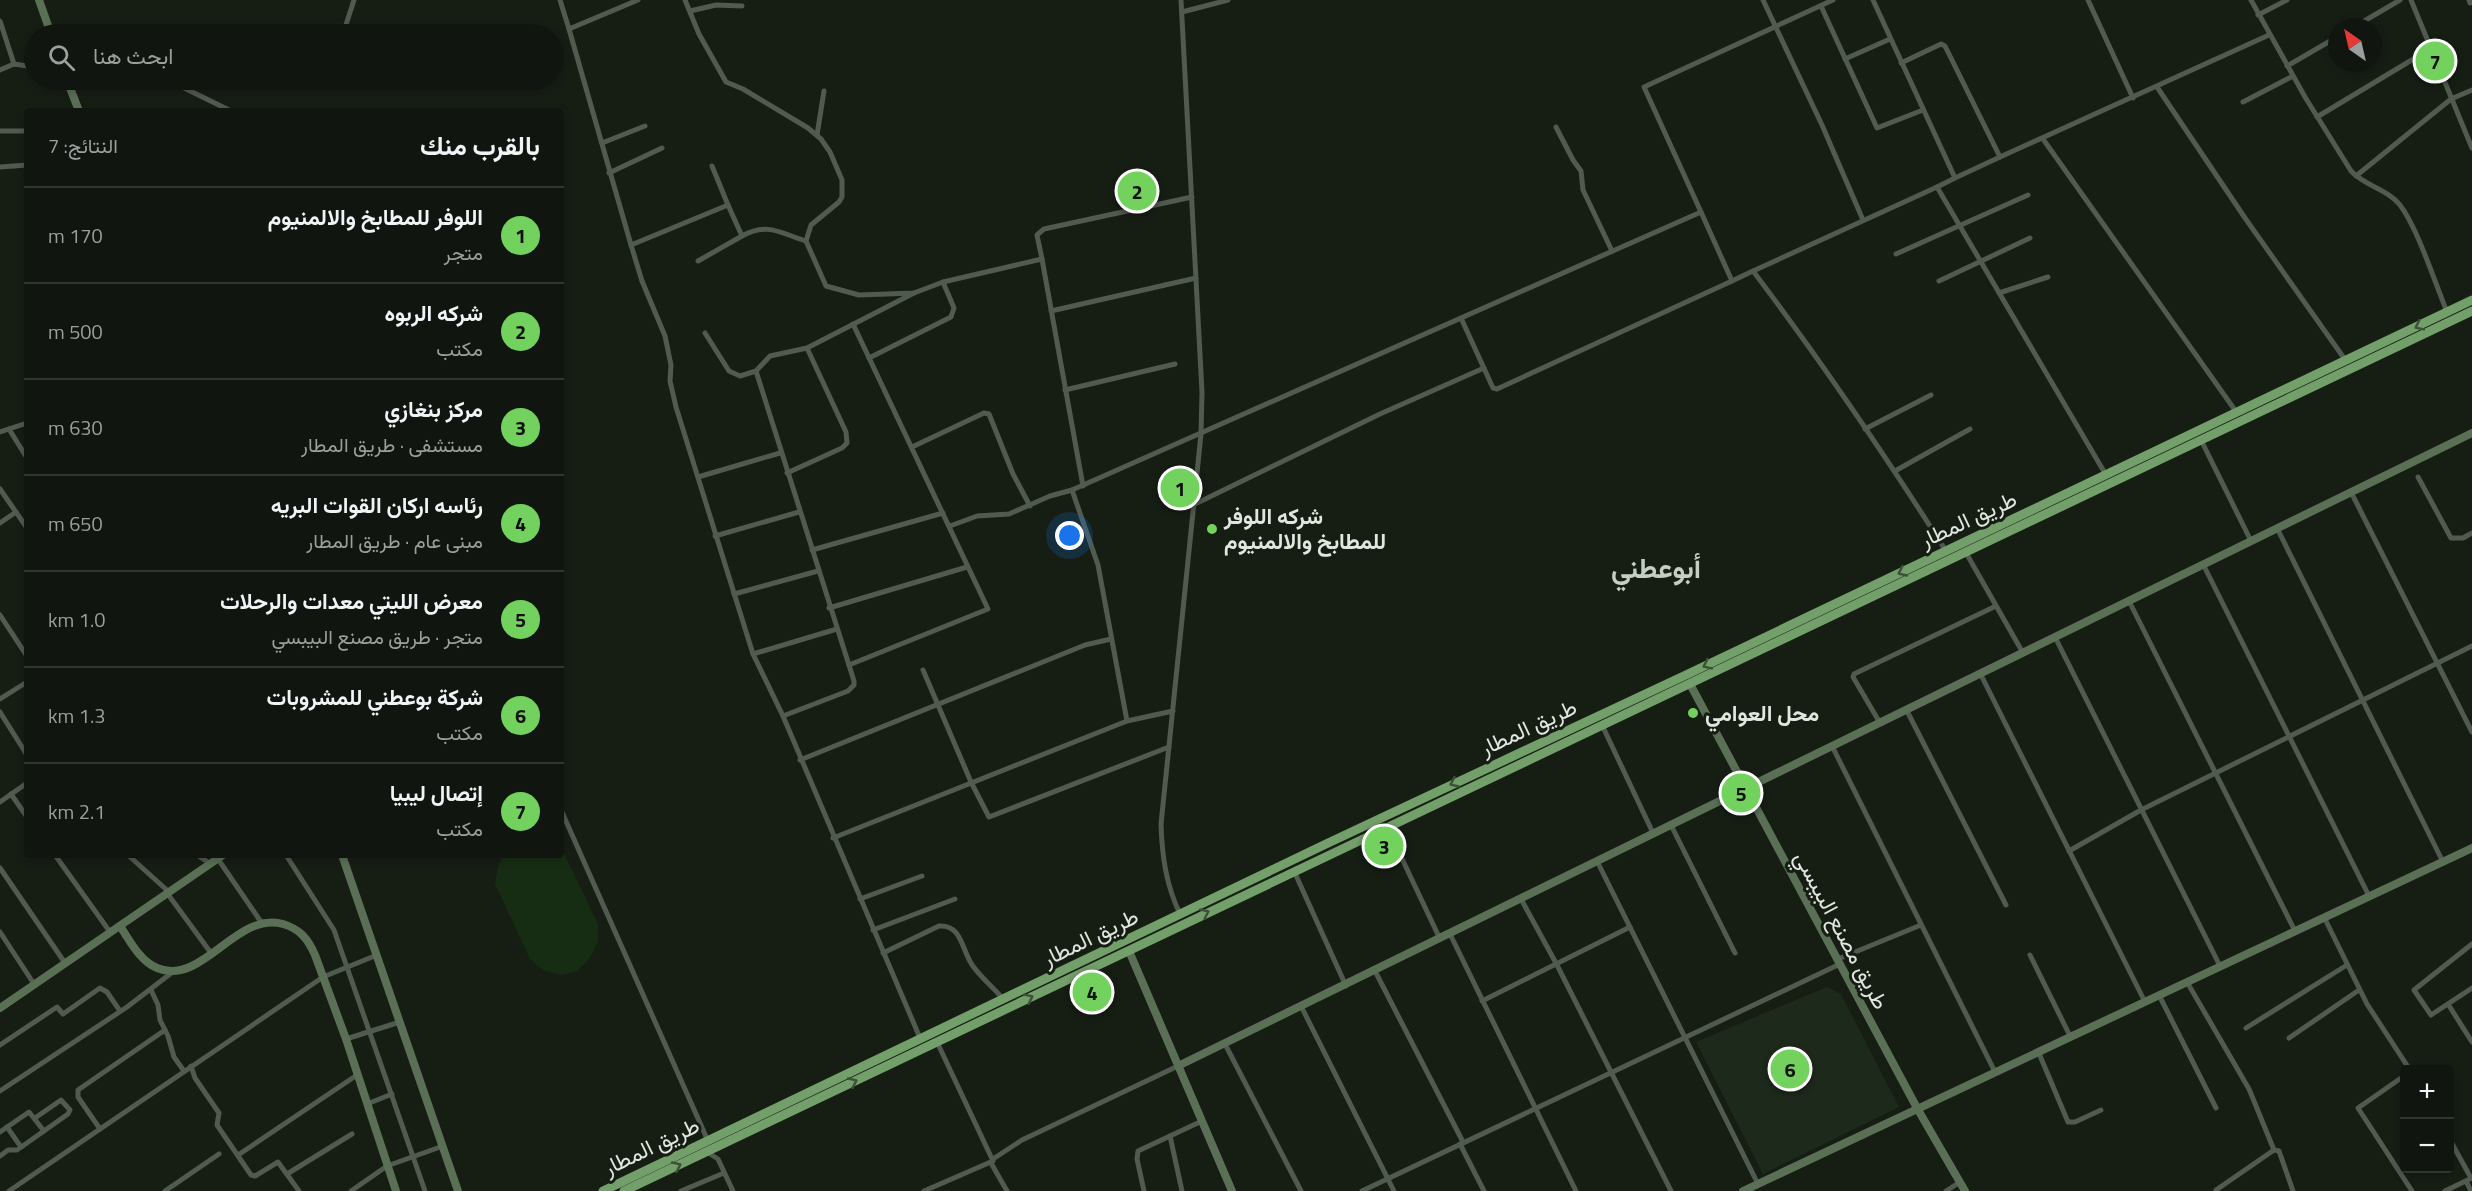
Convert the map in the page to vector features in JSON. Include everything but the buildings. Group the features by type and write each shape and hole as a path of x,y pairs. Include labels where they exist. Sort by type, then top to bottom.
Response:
{"highway":[{"name":"طريق المطار","path":"603,1191 1180,914 1885,585 1965,551 2237,413 2472,300"},
{"name":"طريق المطار","path":"624,1191 1690,684 1885,585 1946,551 2106,475 2201,440 2472,311"}],"street":[{"path":"39,0 47,24"},
{"path":"346,24 354,0"},
{"path":"560,0 631,246 642,281 665,336 676,406 753,654 783,716 920,1038"},
{"path":"569,29 638,0"},
{"path":"685,0 699,34 726,82 743,89 817,135 830,152 842,180 843,193 839,202 811,225 806,241 824,283 830,288 859,295 914,293"},
{"path":"1180,914 1169,890 1161,838 1163,788 1201,434 1202,392 1181,0"},
{"path":"1182,12 1228,0"},
{"path":"1763,0 1822,125 1863,220"},
{"path":"1732,281 1644,87 1833,0"},
{"path":"1872,0 1955,178"},
{"path":"2088,0 2133,98"},
{"path":"2251,0 2317,117 2356,176 2390,196 2400,206 2447,312"},
{"path":"2258,15 2287,0"},
{"path":"2369,18 2400,0"},
{"path":"2411,0 2472,148"},
{"path":"690,10 716,5 742,6"},
{"path":"1821,6 1877,128 1923,110"},
{"path":"0,21 14,64"},
{"path":"1461,318 1496,390 2269,35"},
{"path":"1845,59 1890,39"},
{"path":"2287,66 2328,42"},
{"path":"1901,63 1941,44 1945,46 2000,157"},
{"path":"2317,117 2430,49"},
{"path":"0,70 14,64 24,66"},
{"path":"2243,102 2293,76"},
{"path":"2157,87 2245,218 2346,361"},
{"path":"71,90 78,108"},
{"path":"188,90 225,108"},
{"path":"2356,176 2451,99 2472,90"},
{"path":"817,135 824,91"},
{"path":"602,144 645,126"},
{"path":"1556,127 1581,171 1583,190 1612,250"},
{"path":"0,131 24,131"},
{"path":"2043,139 2237,413"},
{"path":"609,173 662,148"},
{"path":"0,167 24,165"},
{"path":"712,166 742,236"},
{"path":"1937,187 2106,475"},
{"path":"1896,254 2028,195"},
{"path":"1083,486 1038,236 1044,229 1192,196"},
{"path":"631,246 728,205"},
{"path":"950,526 977,516 1009,514 1050,496 1083,486 1701,212"},
{"path":"698,261 760,228 767,228 806,241"},
{"path":"1939,281 2030,238"},
{"path":"705,333 729,371 740,376 756,371 770,356 807,348 914,293 943,282 1042,259"},
{"path":"1753,272 1813,351 1895,471 1946,551"},
{"path":"1999,293 2048,277"},
{"path":"1051,311 1196,278"},
{"path":"869,358 951,317 954,308 943,282"},
{"path":"849,665 988,609 853,324"},
{"path":"787,473 842,448 847,442 846,432 807,348"},
{"path":"1065,390 1175,364"},
{"path":"1193,505 1380,414 1484,368"},
{"path":"756,371 780,453 854,681 851,688 783,716"},
{"path":"1865,429 1931,395"},
{"path":"912,447 984,412 989,414 1013,474 1030,506"},
{"path":"0,432 24,424"},
{"path":"9,429 24,453"},
{"path":"1895,471 1970,429"},
{"path":"924,1191 992,1161 1022,1140 1302,1008 1906,709 2472,434"},
{"path":"2201,440 2251,541"},
{"path":"698,477 780,453"},
{"path":"2418,477 2451,538 2463,538 2472,533"},
{"path":"0,489 24,523"},
{"path":"1072,490 1098,565 1127,721"},
{"path":"2351,492 2472,732"},
{"path":"0,523 16,512"},
{"path":"715,536 799,512"},
{"path":"812,550 943,513"},
{"path":"2277,528 2443,862"},
{"path":"1965,551 2023,653"},
{"path":"2203,564 2369,896"},
{"path":"830,608 967,567"},
{"path":"734,594 818,571"},
{"path":"2129,601 2295,931"},
{"path":"1880,723 1853,677 1854,674 1996,606"},
{"path":"0,615 24,651"},
{"path":"753,654 837,629"},
{"path":"2055,637 2220,966"},
{"path":"800,760 1085,645 1111,639"},
{"path":"2069,851 2141,810 2472,646"},
{"path":"922,670 971,782 989,817 1169,747"},
{"path":"1980,673 2145,1002"},
{"path":"0,699 24,684"},
{"name":"طريق مصنع البيبسي","path":"1690,684 1917,1108 1965,1191"},
{"path":"1906,709 2006,905"},
{"path":"833,838 1127,721 1173,711"},
{"path":"0,712 24,749"},
{"path":"1602,725 1653,834"},
{"path":"1832,746 1995,1072"},
{"path":"0,802 24,785"},
{"path":"11,794 24,813"},
{"path":"564,817 708,1141"},
{"path":"1671,825 1735,953"},
{"path":"1387,827 1440,939"},
{"path":"1743,1191 2472,848"},
{"path":"57,858 110,932"},
{"path":"131,858 168,892 211,953"},
{"path":"202,858 211,864"},
{"path":"0,1008 220,858"},
{"path":"222,858 261,922"},
{"path":"288,858 328,918 348,966 415,1156 425,1191"},
{"path":"343,858 458,1191"},
{"path":"1597,861 1758,1184"},
{"path":"0,868 65,963"},
{"path":"1294,871 1346,986"},
{"path":"860,899 922,876"},
{"path":"873,930 955,899"},
{"path":"1521,899 1557,964 1671,1191"},
{"path":"2324,917 2359,990 2407,1065"},
{"path":"0,1091 151,990 174,971 192,965 261,922 278,923 292,927 309,942 346,1039 396,1191"},
{"path":"1362,1191 1839,962 1922,925"},
{"path":"120,926 136,950 149,963 155,967 174,971"},
{"path":"883,953 939,926 947,926 959,934 971,964 1003,999"},
{"path":"1482,1001 1630,927"},
{"path":"0,932 34,984"},
{"path":"1450,934 1576,1191"},
{"path":"2472,944 2414,988 2431,1015 2472,988"},
{"path":"1129,951 1232,1191"},
{"path":"9,1191 322,977 377,955"},
{"path":"2030,955 2070,1036"},
{"path":"2246,1028 2347,965"},
{"path":"1375,971 1484,1191"},
{"path":"2187,982 2249,1089 2274,1150 2279,1151 2293,1191"},
{"path":"0,1045 57,1006 63,1014 100,988 106,992 120,1011"},
{"path":"151,990 174,1057 184,1071"},
{"path":"2289,1038 2359,990"},
{"path":"2158,995 2216,1108"},
{"path":"2448,1004 2472,1042"},
{"path":"1302,1008 1394,1191"},
{"path":"346,1039 400,1022"},
{"path":"100,1129 77,1093 78,1090 165,1030"},
{"path":"937,1042 1007,1191"},
{"path":"1226,1044 1301,1191"},
{"path":"2038,1052 2068,1122 2075,1122 2101,1110"},
{"path":"192,1066 195,1078 219,1115 217,1125 253,1176 276,1162 299,1191"},
{"path":"238,1155 357,1075"},
{"path":"2400,1079 2358,1108 2412,1191"},
{"path":"367,1104 392,1094"},
{"path":"35,1118 61,1100 70,1112"},
{"path":"0,1156 9,1150 21,1147 83,1103"},
{"path":"0,1132 29,1112 44,1131"},
{"path":"1144,1191 1136,1155 1146,1147 1202,1121"},
{"path":"7,1127 21,1147"},
{"path":"287,1174 352,1134"},
{"path":"1170,1136 1182,1191"},
{"path":"718,1159 722,1145"},
{"path":"351,1191 387,1166 442,1146"},
{"path":"2454,1148 2470,1179 2471,1191"},
{"path":"2216,1190 2274,1150"},
{"path":"707,1152 718,1159 733,1191"},
{"path":"165,1191 219,1154"},
{"path":"681,1191 724,1173"},
{"path":"2445,1191 2470,1179"},
{"path":"1946,1191 1960,1182"}],"shaded area":[{"path":"1827,987 1841,994 1899,1107 1763,1174 1696,1042"}],"green space":[{"path":"564,853 598,924 598,941 590,958 577,971 562,975 545,971 530,959 495,884 498,867 502,858 564,858"}],"place":[{"name":"إتصال ليبيا","path":"2435,61"},
{"name":"شركه الربوه","path":"1137,191"},
{"name":"اللوفر للمطابخ والالمنيوم","path":"1180,488"},
{"name":"شركه اللوفر للمطابخ والالمنيوم","path":"1212,529"},
{"name":"محل العوامي","path":"1693,713"},
{"name":"معرض الليتي معدات والرحلات","path":"1741,793"},
{"name":"مركز بنغازي","path":"1384,846"},
{"name":"رئاسه اركان القوات البريه","path":"1092,992"},
{"name":"شركة بوعطني للمشروبات","path":"1790,1069"}],"district":[{"name":"أبوعطني","path":"1656,568"}]}
